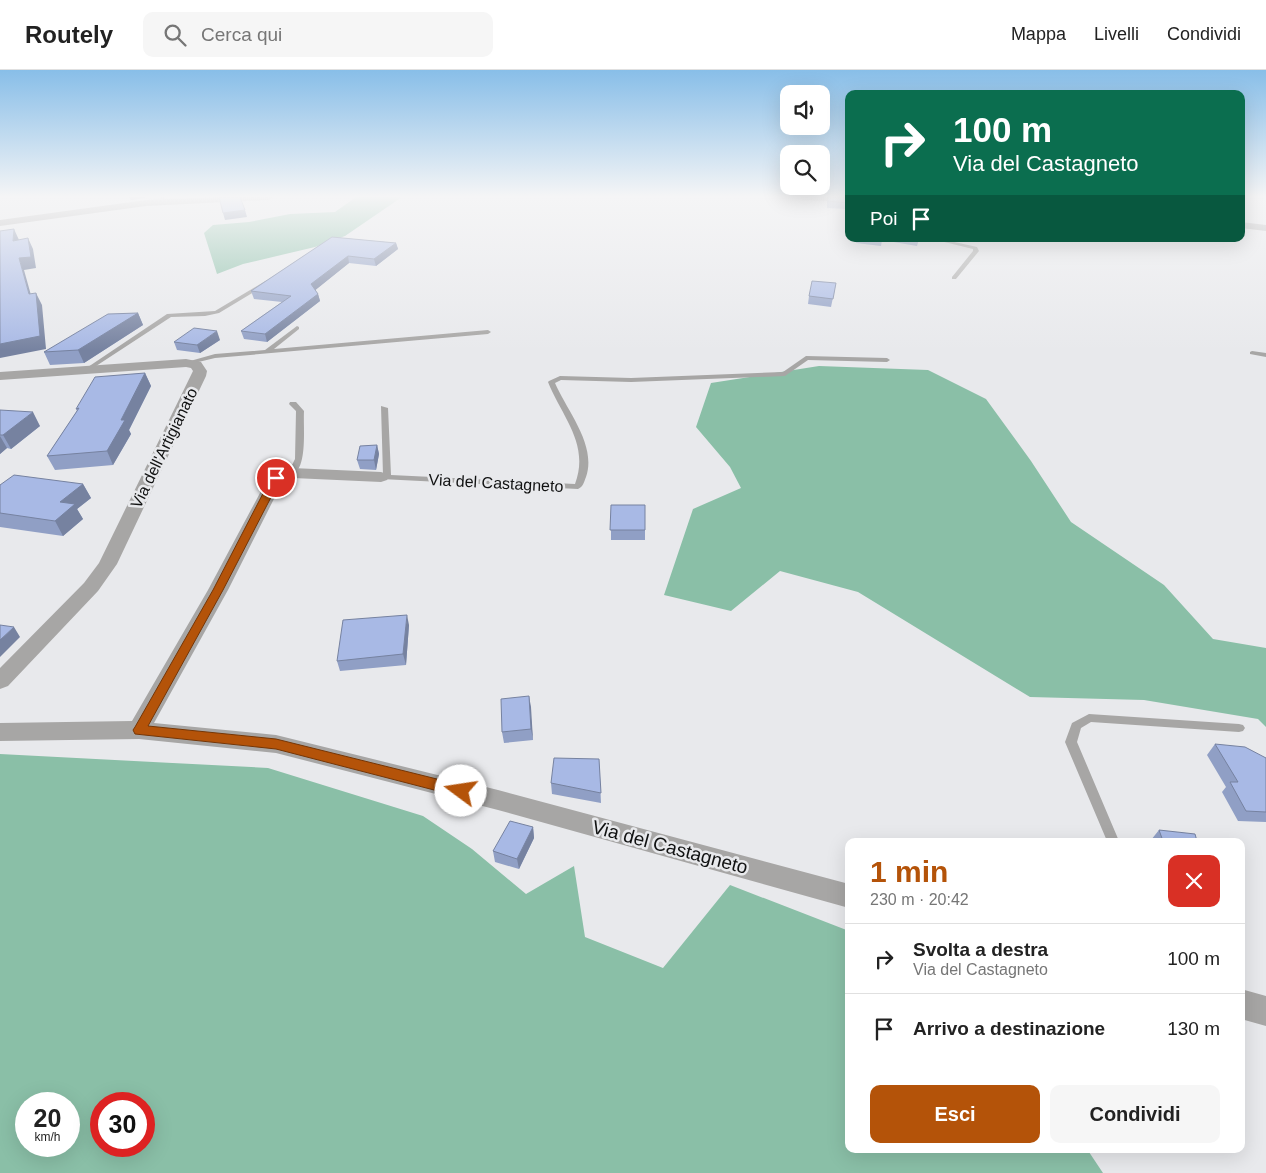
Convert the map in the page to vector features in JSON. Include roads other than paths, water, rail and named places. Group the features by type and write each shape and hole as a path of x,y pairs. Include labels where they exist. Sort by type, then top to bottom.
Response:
{"street":[{"name":"Via dell'Artigianato","path":"0,376 186,362 196,365 200,371 108,564 91,587 0,681"},
{"name":"Via del Castagneto","path":"292,472 384,477"},
{"path":"140,730 218,590 276,478 292,472"},
{"name":"Via del Castagneto","path":"0,732 140,730 276,744 507,803 845,895"},
{"path":"1245,1005 1266,1011"}],"lane":[{"path":"954,278 976,251 975,248"},
{"path":"88,369 169,316 179,313 207,314 217,312 277,276"},
{"path":"267,352 297,328"},
{"path":"186,362 215,356 488,332"},
{"path":"1252,353 1266,354"},
{"name":"Via del Castagneto","path":"384,477 578,487 584,475 582,446 570,418 555,394 551,382 560,378 631,380 786,374 806,358 887,360"},
{"path":"292,404 300,411 299,459 292,472"},
{"path":"384,408 384,477"},
{"path":"1112,838 1071,742 1076,726 1089,718 1239,728"}]}
